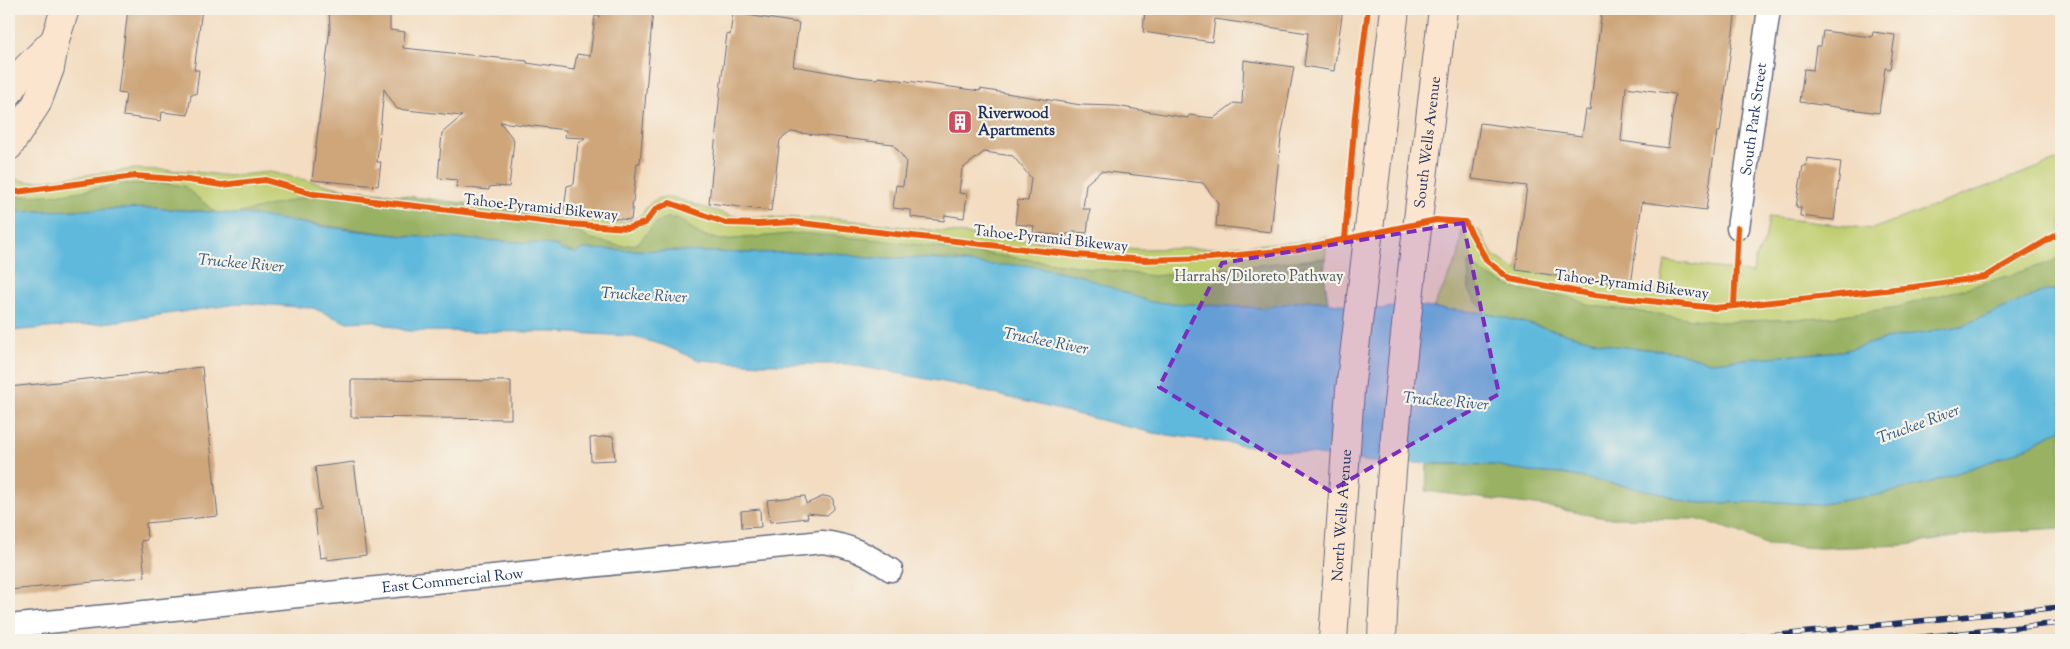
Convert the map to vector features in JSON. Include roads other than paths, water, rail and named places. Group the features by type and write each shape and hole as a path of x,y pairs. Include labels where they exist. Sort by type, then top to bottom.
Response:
{"main road":[{"path":"9,146 37,104 50,68 55,40 65,9"},
{"name":"North Wells Avenue","path":"1333,640 1350,390 1396,9"},
{"name":"South Wells Avenue","path":"1382,640 1388,516 1398,396 1444,9"},
{"path":"1435,81 1452,20 1459,9"},
{"path":"9,92 18,77 55,40"}],"street":[{"name":"South Park Street","path":"1738,228 1769,9"},
{"name":"East Commercial Row","path":"9,626 822,542 843,544 863,552 892,570"}],"water":[{"name":"Truckee River","path":"152,208 253,215 325,227 404,236 536,243 558,246 562,251 576,253 584,249 748,253 829,252 867,258 918,258 990,265 1026,265 1078,275 1150,302 1261,308 1308,300 1380,309 1403,305 1486,313 1615,346 1677,352 1710,362 1842,351 1890,338 1961,326 2042,292 2061,289 2061,429 2015,453 1931,482 1888,493 1816,505 1780,502 1700,503 1680,500 1657,492 1563,474 1529,472 1496,465 1371,462 1153,433 954,384 847,364 762,364 699,360 663,345 630,336 553,332 407,331 372,321 345,322 313,308 244,303 97,324 9,331 9,212"}],"railway":[{"path":"1728,640 2061,607"},
{"path":"1893,640 2061,623"}],"place":[{"name":"Riverwood Apartments","path":"960,122"}],"park label":[{"name":"Harrahs/Diloreto Pathway","path":"1259,276"}]}
